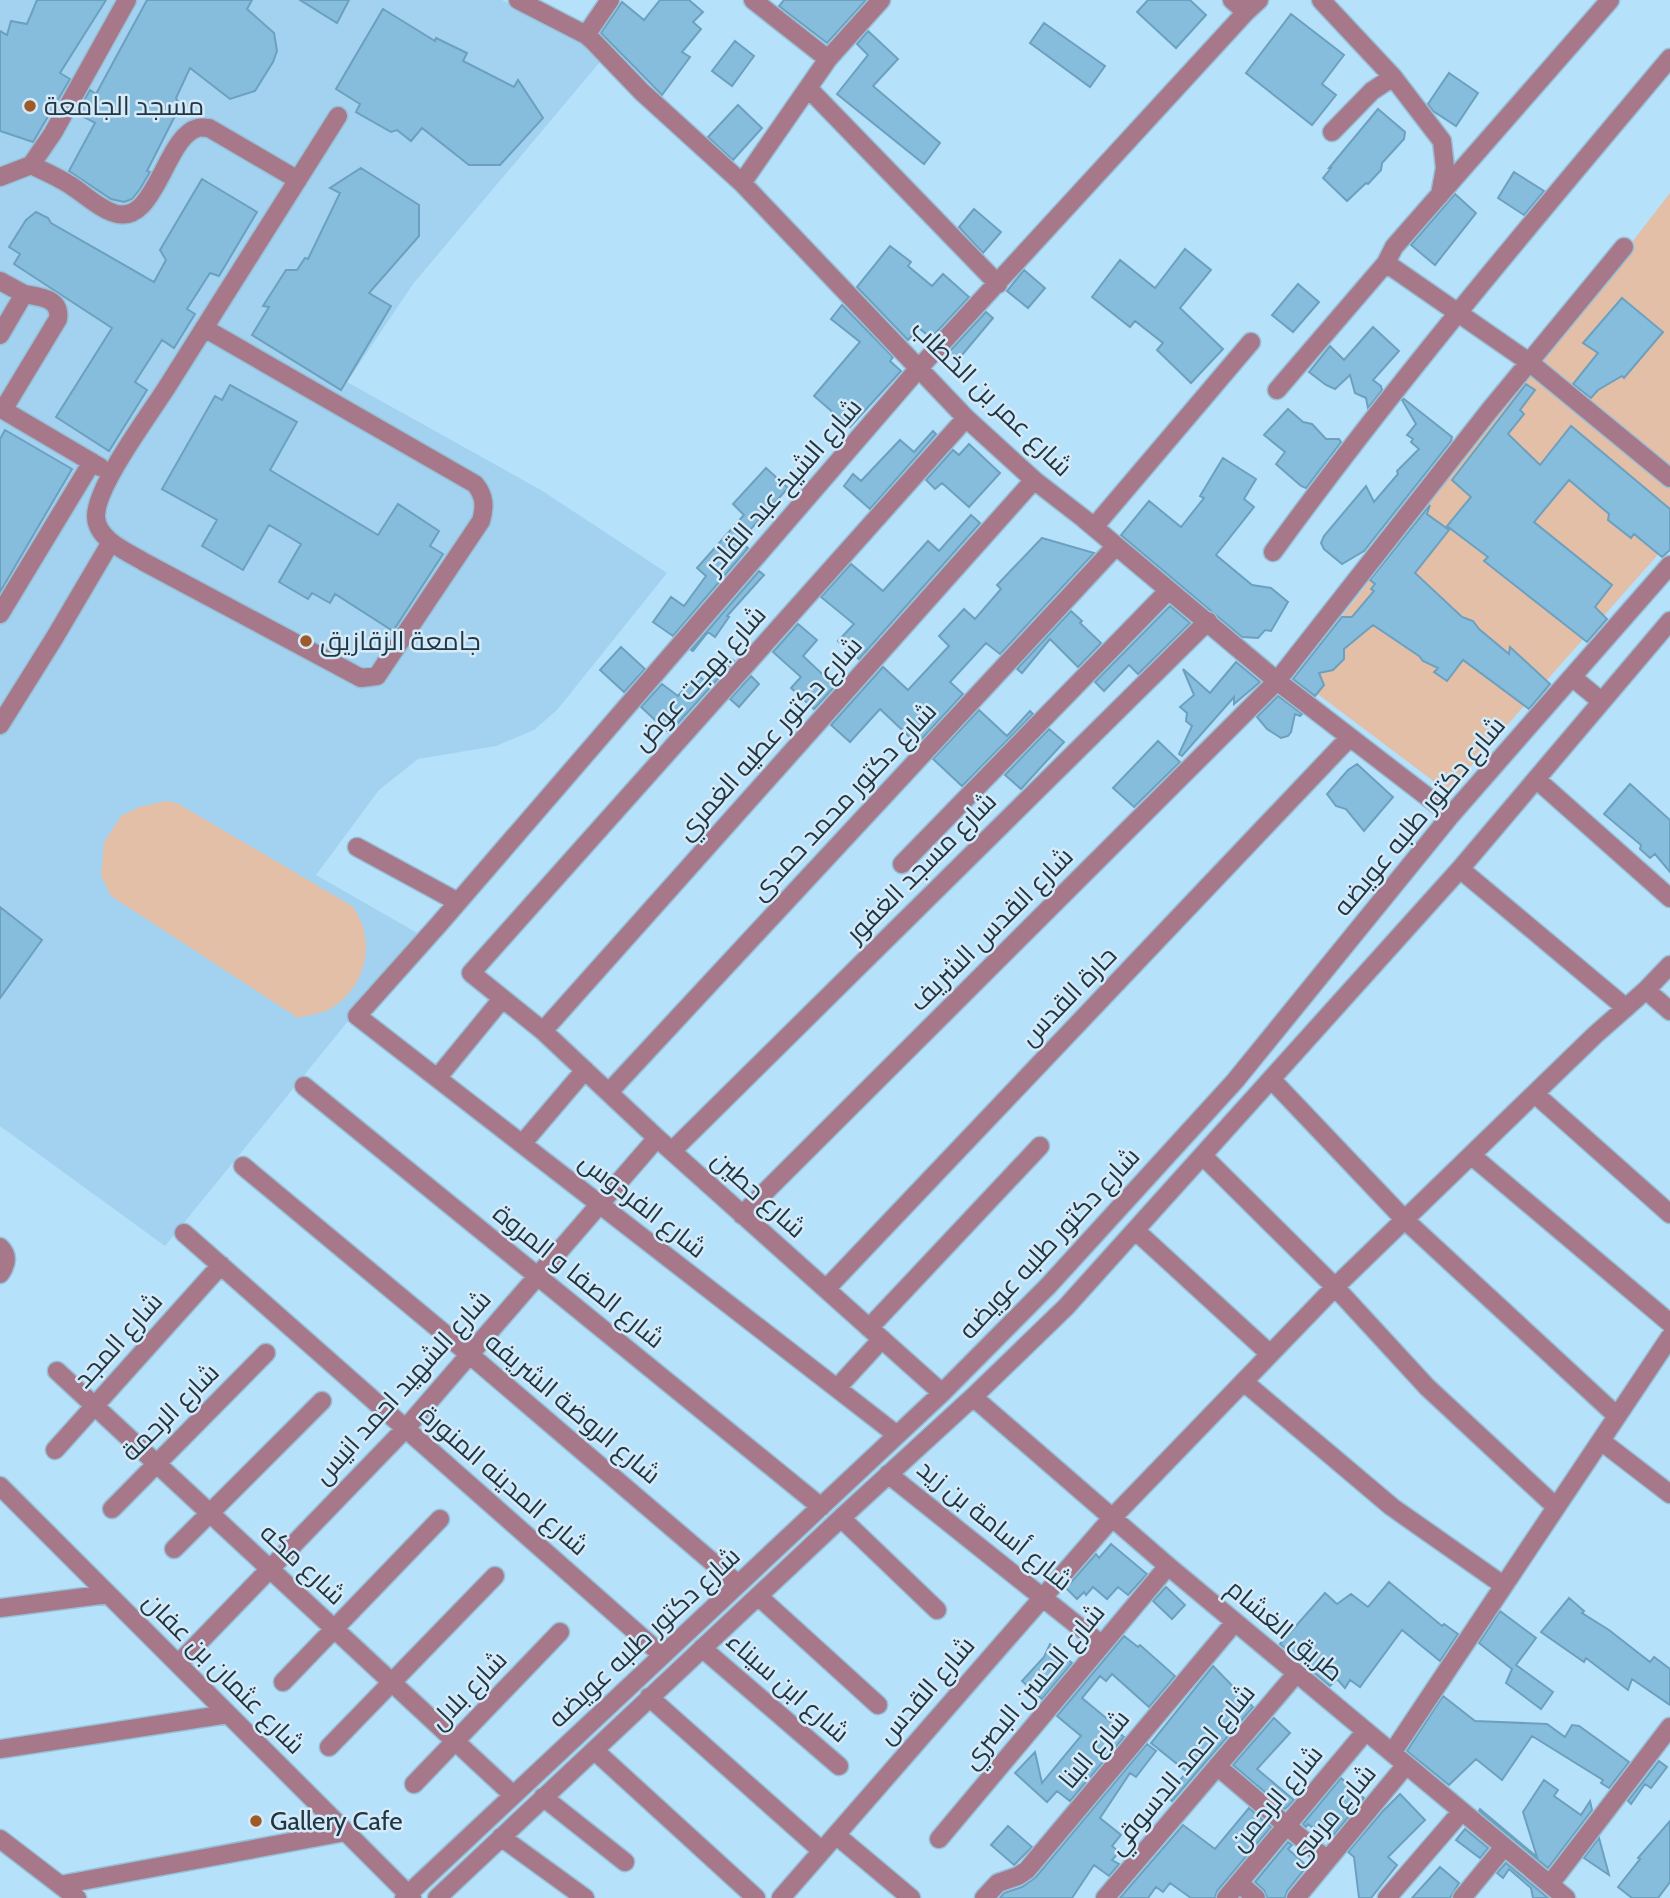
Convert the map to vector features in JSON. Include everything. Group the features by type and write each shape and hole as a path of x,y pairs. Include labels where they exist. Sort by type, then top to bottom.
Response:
{"street":[{"path":"0,177 31,164 53,133 127,0"},
{"name":"شارع عمر بن الخطاب","path":"518,0 586,35 642,92 742,183 966,418 1034,480 1208,621 1277,681 1451,816"},
{"path":"586,35 610,0"},
{"path":"753,0 828,59"},
{"path":"742,183 828,59 881,0"},
{"path":"1232,0 1253,6"},
{"path":"1321,0 1393,77 1442,141 1445,168 1440,195"},
{"path":"1277,390 1386,263 1394,247 1611,0"},
{"name":"شارع الشيخ عبد القادر","path":"358,1016 919,368 1253,6"},
{"path":"1273,552 1341,458 1457,313 1670,58"},
{"path":"1332,132 1372,91 1393,77"},
{"path":"808,88 998,284"},
{"path":"204,328 475,484 483,499 481,521 381,673 372,678 361,678 349,672 144,562 111,542 99,528 96,517 98,504 112,474 204,328 338,117"},
{"path":"31,164 111,212 124,215 136,211 147,198 184,138 196,128 209,128 298,180"},
{"name":"شارع القدس الشريف","path":"742,1215 1277,681 1529,362 1624,247"},
{"path":"1386,263 1529,362 1670,478"},
{"path":"0,281 24,294 44,297 56,304 59,310 58,319 1,409 112,474"},
{"path":"0,335 24,294"},
{"path":"1094,527 1251,342"},
{"name":"شارع بهجت عوض","path":"471,973 966,418"},
{"path":"0,614 92,462"},
{"name":"شارع دكتور عطيه الغمري","path":"543,1031 1034,480"},
{"path":"0,725 111,542"},
{"name":"شارع دكتور محمد حمدى","path":"609,1092 1116,546"},
{"name":"شارع دكتور طلبه عويضه","path":"408,1897 513,1795 942,1393 1049,1285 1235,1081 1451,816 1670,565"},
{"path":"902,864 1170,590"},
{"name":"شارع مسجد الغفور","path":"672,1151 1208,621"},
{"name":"شارع دكتور طلبه عويضه","path":"437,1898 1066,1307 1460,869 1670,621"},
{"path":"1572,677 1601,701"},
{"name":"حارة القدس","path":"826,1289 1349,738"},
{"path":"1536,779 1670,898"},
{"path":"357,848 458,902"},
{"path":"1460,869 1626,1008"},
{"name":"شارع القدس","path":"781,1898 1112,1518 1335,1287 1670,965"},
{"name":"شارع حطين","path":"471,973 543,1031 657,1138 942,1393"},
{"path":"1646,990 1670,1011"},
{"path":"438,1077 502,999"},
{"name":"شارع الفردوس","path":"358,1016 897,1435"},
{"path":"522,1144 585,1070"},
{"path":"1271,1079 1405,1220 1617,1416"},
{"name":"شارع الصفا و المروة","path":"304,1086 821,1507"},
{"path":"1535,1094 1670,1214"},
{"name":"شارع الشهيد احمد انيس","path":"178,1664 405,1428 657,1138"},
{"path":"836,1388 875,1333 1040,1146"},
{"path":"1471,1155 1670,1323"},
{"path":"1203,1156 1335,1287 1427,1387 1556,1507"},
{"name":"شارع الروضة الشريفه","path":"243,1166 469,1354 738,1584"},
{"path":"1136,1231 1270,1354"},
{"name":"شارع المدينه المنورة","path":"184,1233 662,1655"},
{"path":"0,1247 7,1259 0,1274"},
{"name":"شارع المجد","path":"55,1450 221,1265"},
{"name":"شارع مرسى","path":"1296,1898 1328,1860 1399,1759 1503,1585 1667,1347"},
{"name":"شارع الرحمة","path":"112,1508 266,1353"},
{"name":"شارع مكه","path":"57,1371 513,1795"},
{"path":"1244,1382 1392,1507 1503,1585"},
{"name":"طريق الغشام","path":"973,1397 1168,1566 1566,1898"},
{"path":"174,1549 322,1401"},
{"path":"1601,1441 1670,1494"},
{"name":"شارع أسامة بن زيد","path":"888,1474 1102,1645"},
{"name":"شارع عثمان بن عفان","path":"0,1486 408,1897"},
{"path":"841,1518 937,1610"},
{"path":"283,1682 440,1519"},
{"name":"شارع الحسن البصري","path":"939,1839 1168,1566"},
{"path":"329,1746 495,1576"},
{"path":"0,1608 108,1594"},
{"path":"758,1596 878,1705"},
{"name":"شارع البنا","path":"984,1898 998,1883 1027,1870 1235,1622"},
{"name":"شارع بلال","path":"414,1784 560,1632"},
{"name":"شارع ابن سيناء","path":"702,1648 839,1766"},
{"name":"شارع احمد الدسوقي","path":"1105,1898 1297,1674"},
{"path":"649,1697 822,1851"},
{"path":"0,1749 228,1714"},
{"path":"1550,1884 1670,1727"},
{"name":"شارع الرحمن","path":"1226,1898 1366,1731"},
{"path":"594,1750 756,1898"},
{"path":"1217,1766 1328,1860"},
{"path":"543,1797 625,1862"},
{"path":"1387,1898 1462,1811"},
{"path":"60,1885 345,1832"},
{"path":"836,1835 911,1898"},
{"path":"501,1837 584,1898"},
{"path":"0,1839 77,1898"},
{"path":"1462,1898 1504,1847"},
{"path":"1239,1883 1256,1898"}],"shaded area":[{"name":"جامعة الزقازيق","path":"0,0 502,0 591,45 605,56 413,284 347,382 541,490 667,573 557,710 534,730 496,746 418,759 379,790 316,875 419,934 165,1246 0,1126"},
{"path":"1670,193 1670,541 1448,792 1295,677"},
{"path":"166,801 177,803 352,906 365,933 366,948 360,976 342,1000 326,1011 298,1018 111,896 101,875 104,842 121,816 139,807"}],"building":[{"path":"37,0 106,0 60,73 70,79 33,142 0,131 0,31 7,35 11,21 27,24"},
{"path":"147,0 252,0 247,9 274,33 277,51 255,91 230,99 190,68 176,98 180,106 147,171 150,172 132,199 124,202 111,199 69,171 95,123 77,113 90,90 96,94"},
{"path":"300,0 349,0 337,23"},
{"path":"660,0 689,0 703,12 693,22 701,29 682,52 690,57 662,95 601,33 622,2 644,20"},
{"path":"784,0 866,0 827,43 779,6"},
{"path":"1148,0 1190,0 1206,15 1176,48 1137,12"},
{"path":"383,9 435,41 436,38 467,53 463,61 514,87 518,80 543,118 500,165 469,165 422,128 411,141 397,130 391,132 356,112 360,104 336,89"},
{"path":"1291,14 1344,55 1322,84 1336,95 1312,125 1246,73"},
{"path":"1044,23 1105,66 1090,87 1030,43"},
{"path":"868,31 898,59 873,86 940,143 924,164 837,94 868,55 857,44"},
{"path":"735,41 754,56 732,86 712,71"},
{"path":"1449,73 1478,93 1456,126 1433,111 1428,104"},
{"path":"738,105 762,128 733,160 708,137"},
{"path":"1378,109 1405,132 1404,139 1382,163 1381,170 1347,201 1323,178"},
{"path":"361,168 419,205 419,236 369,293 391,306 341,390 252,335 269,307 263,306 286,270 297,270 305,258 308,259 340,193 330,188"},
{"path":"1514,172 1544,191 1524,215 1498,198"},
{"path":"202,179 257,212 219,276 210,273 187,309 195,314 174,348 162,340 135,382 147,390 109,451 56,417 112,328 14,264 20,254 9,247 26,220 36,212 154,282 166,260 160,250"},
{"path":"1455,194 1476,213 1435,265 1411,245"},
{"path":"974,209 1001,232 983,253 959,227"},
{"path":"890,246 911,262 908,266 932,286 943,274 969,297 931,338 919,328 908,340 857,287"},
{"path":"1185,249 1211,270 1180,308 1223,349 1191,383 1157,350 1163,343 1135,321 1130,327 1092,297 1120,260 1155,288"},
{"path":"1024,270 1045,288 1028,308 1007,291"},
{"path":"1298,284 1319,302 1293,332 1272,315"},
{"path":"1622,298 1663,332 1624,378 1622,376 1598,390 1591,398 1573,384 1598,353 1583,343"},
{"path":"842,305 893,357 890,361 901,371 850,427 814,396 860,342 831,319"},
{"path":"986,312 993,318 957,361 948,353"},
{"path":"1373,327 1399,351 1373,380 1382,390 1368,408 1366,398 1355,393 1350,375 1335,389 1309,372 1330,346 1344,360"},
{"path":"1526,384 1535,390 1520,410 1524,414 1508,434 1540,465 1571,426 1670,509 1670,550 1662,557 1634,534 1631,538 1608,520 1609,514 1569,480 1534,522 1612,585 1595,607 1607,619 1587,642 1484,561 1488,557 1447,526 1471,497 1452,480"},
{"path":"230,385 297,422 270,470 378,535 398,504 439,531 430,546 443,554 393,631 335,594 330,603 312,593 308,599 279,582 301,544 269,525 243,570 202,546 217,520 162,489 215,396 222,400"},
{"path":"1402,400 1452,437 1451,441 1364,551 1342,564 1324,549 1321,543 1324,536 1366,486 1374,502 1398,474 1397,471 1419,449 1407,435 1416,424"},
{"path":"1288,409 1303,422 1312,424 1326,439 1339,439 1341,442 1306,488 1276,464 1285,452 1264,435"},
{"path":"5,430 72,469 0,592 0,439"},
{"path":"933,431 936,434 870,509 844,486 853,474 861,481 900,440 914,452"},
{"path":"969,444 1000,473 969,507 942,483 935,489 926,480 953,450 959,455"},
{"path":"1223,458 1256,479 1244,499 1254,507 1216,555 1252,585 1271,588 1288,602 1271,631 1265,630 1258,638 1242,637 1121,535 1149,501 1181,527 1204,498 1200,496"},
{"path":"766,468 788,488 740,541 748,548 673,636 653,622 671,597 684,606 706,576 697,568 744,515 733,504"},
{"path":"1430,505 1427,514 1449,530 1415,573 1462,617 1473,621 1509,654 1510,647 1550,684 1529,709 1463,660 1447,681 1434,672 1438,668 1423,661 1373,625 1344,649 1344,659 1333,670 1319,673 1324,685 1315,696 1293,679 1342,617 1352,617 1374,591 1371,589 1375,584 1370,580"},
{"path":"971,515 980,523 859,659 838,641 854,624 821,597 851,564 883,591 928,541 939,551"},
{"path":"1042,538 1094,553 1000,654 986,643 950,682 963,694 917,744 880,709 850,742 831,725 883,667 908,690 949,646 939,636 964,609 975,619 1001,589 997,585"},
{"path":"759,571 764,575 727,616 729,617 715,637 708,632 693,651 691,650"},
{"path":"1170,606 1190,623 1138,674 1129,665 1104,691 1095,682"},
{"path":"1071,611 1101,643 1078,667 1050,639 1022,673 1017,669"},
{"path":"798,624 817,640 803,656 835,686 814,709 791,688 801,677 773,652"},
{"path":"621,647 645,669 624,692 600,670"},
{"path":"730,658 734,661 669,733 641,707 662,684 678,696 697,674 707,683"},
{"path":"1236,662 1260,682 1234,704 1234,697 1182,756 1179,754 1192,726 1186,721 1187,713 1180,707 1194,695 1183,669 1210,693"},
{"path":"751,676 759,684 739,707 730,699"},
{"path":"1278,696 1302,714 1295,714 1291,732 1281,738 1267,729 1257,717"},
{"path":"979,710 1007,736 1030,711 1033,714 962,786 933,759"},
{"path":"1049,729 1064,742 1021,789 1005,775"},
{"path":"1158,741 1180,762 1134,807 1113,788"},
{"path":"1357,764 1393,797 1364,831 1346,809 1336,806 1327,794 1348,770"},
{"path":"1630,784 1670,820 1670,872 1655,854 1650,858 1640,849 1641,845 1604,814"},
{"path":"0,907 42,940 0,998"},
{"path":"1111,1544 1147,1574 1128,1595 1118,1587 1107,1599 1093,1587 1086,1595 1084,1592 1077,1599 1066,1588 1096,1554 1099,1558"},
{"path":"1389,1582 1442,1626 1444,1624 1458,1634 1440,1661 1402,1630 1360,1687 1350,1680 1345,1688 1337,1679 1330,1686 1280,1644 1325,1593 1337,1604 1351,1594 1368,1607"},
{"path":"1166,1587 1185,1605 1172,1619 1153,1601"},
{"path":"1569,1598 1584,1611 1582,1613 1650,1662 1654,1657 1670,1669 1670,1705 1632,1679 1628,1690 1586,1658 1584,1662 1541,1632"},
{"path":"1500,1611 1536,1638 1516,1665 1553,1692 1541,1709 1506,1683 1512,1669 1479,1643"},
{"path":"1124,1636 1138,1647 1140,1645 1175,1676 1149,1707 1112,1674 1106,1681 1100,1676 1082,1698 1117,1727 1115,1729 1124,1737 1070,1801 1057,1791 1047,1802 1015,1773 1035,1752 1042,1783 1081,1736 1057,1716"},
{"path":"1050,1644 1072,1663 1042,1699 1022,1681 1044,1657"},
{"path":"1213,1666 1253,1707 1172,1801 1166,1796 1187,1772 1151,1743"},
{"path":"1443,1696 1475,1721 1547,1724 1565,1737 1572,1725 1579,1726 1629,1762 1609,1788 1601,1783 1603,1780 1532,1736 1502,1780 1476,1759 1449,1785 1407,1751"},
{"path":"1274,1718 1290,1733 1257,1769 1294,1800 1285,1809 1233,1765"},
{"path":"1147,1744 1156,1751 1136,1777 1130,1773 1100,1818 1121,1835 1112,1846 1119,1852 1112,1860 1119,1864 1109,1876 1094,1865 1072,1898 1000,1898 1004,1893 1022,1887 1036,1877"},
{"path":"1659,1761 1667,1767 1651,1788 1645,1784 1631,1804 1628,1801"},
{"path":"1341,1778 1364,1798 1332,1837 1328,1833 1324,1837 1308,1824 1306,1827 1303,1824"},
{"path":"1544,1780 1558,1790 1554,1796 1581,1815 1590,1801 1592,1810 1548,1868 1479,1811 1480,1809 1537,1857 1523,1812"},
{"path":"1400,1794 1425,1820 1388,1857 1397,1865 1371,1898 1359,1898 1354,1857 1348,1852"},
{"path":"1249,1808 1271,1827 1217,1891 1215,1898 1191,1898 1170,1883 1163,1892 1156,1887 1148,1898 1120,1898 1183,1825 1215,1849"},
{"path":"1670,1821 1670,1882 1658,1898 1632,1898 1618,1887 1640,1859 1638,1858"},
{"path":"1008,1826 1032,1847 1014,1865 991,1845"},
{"path":"1465,1829 1488,1848 1480,1858 1456,1840"},
{"path":"1599,1838 1609,1875 1584,1858"},
{"path":"1288,1842 1292,1845 1288,1849 1307,1866 1287,1891 1285,1898 1267,1898 1264,1890 1255,1882"},
{"path":"1506,1863 1548,1898 1533,1898 1531,1888 1509,1869 1503,1878 1497,1873"},
{"path":"1440,1867 1459,1883 1450,1898 1412,1898"}],"place":[{"name":"مسجد الجامعة","path":"30,106"},
{"name":"جامعة الزقازيق","path":"306,641"},
{"name":"Gallery Cafe","path":"256,1821"}]}
